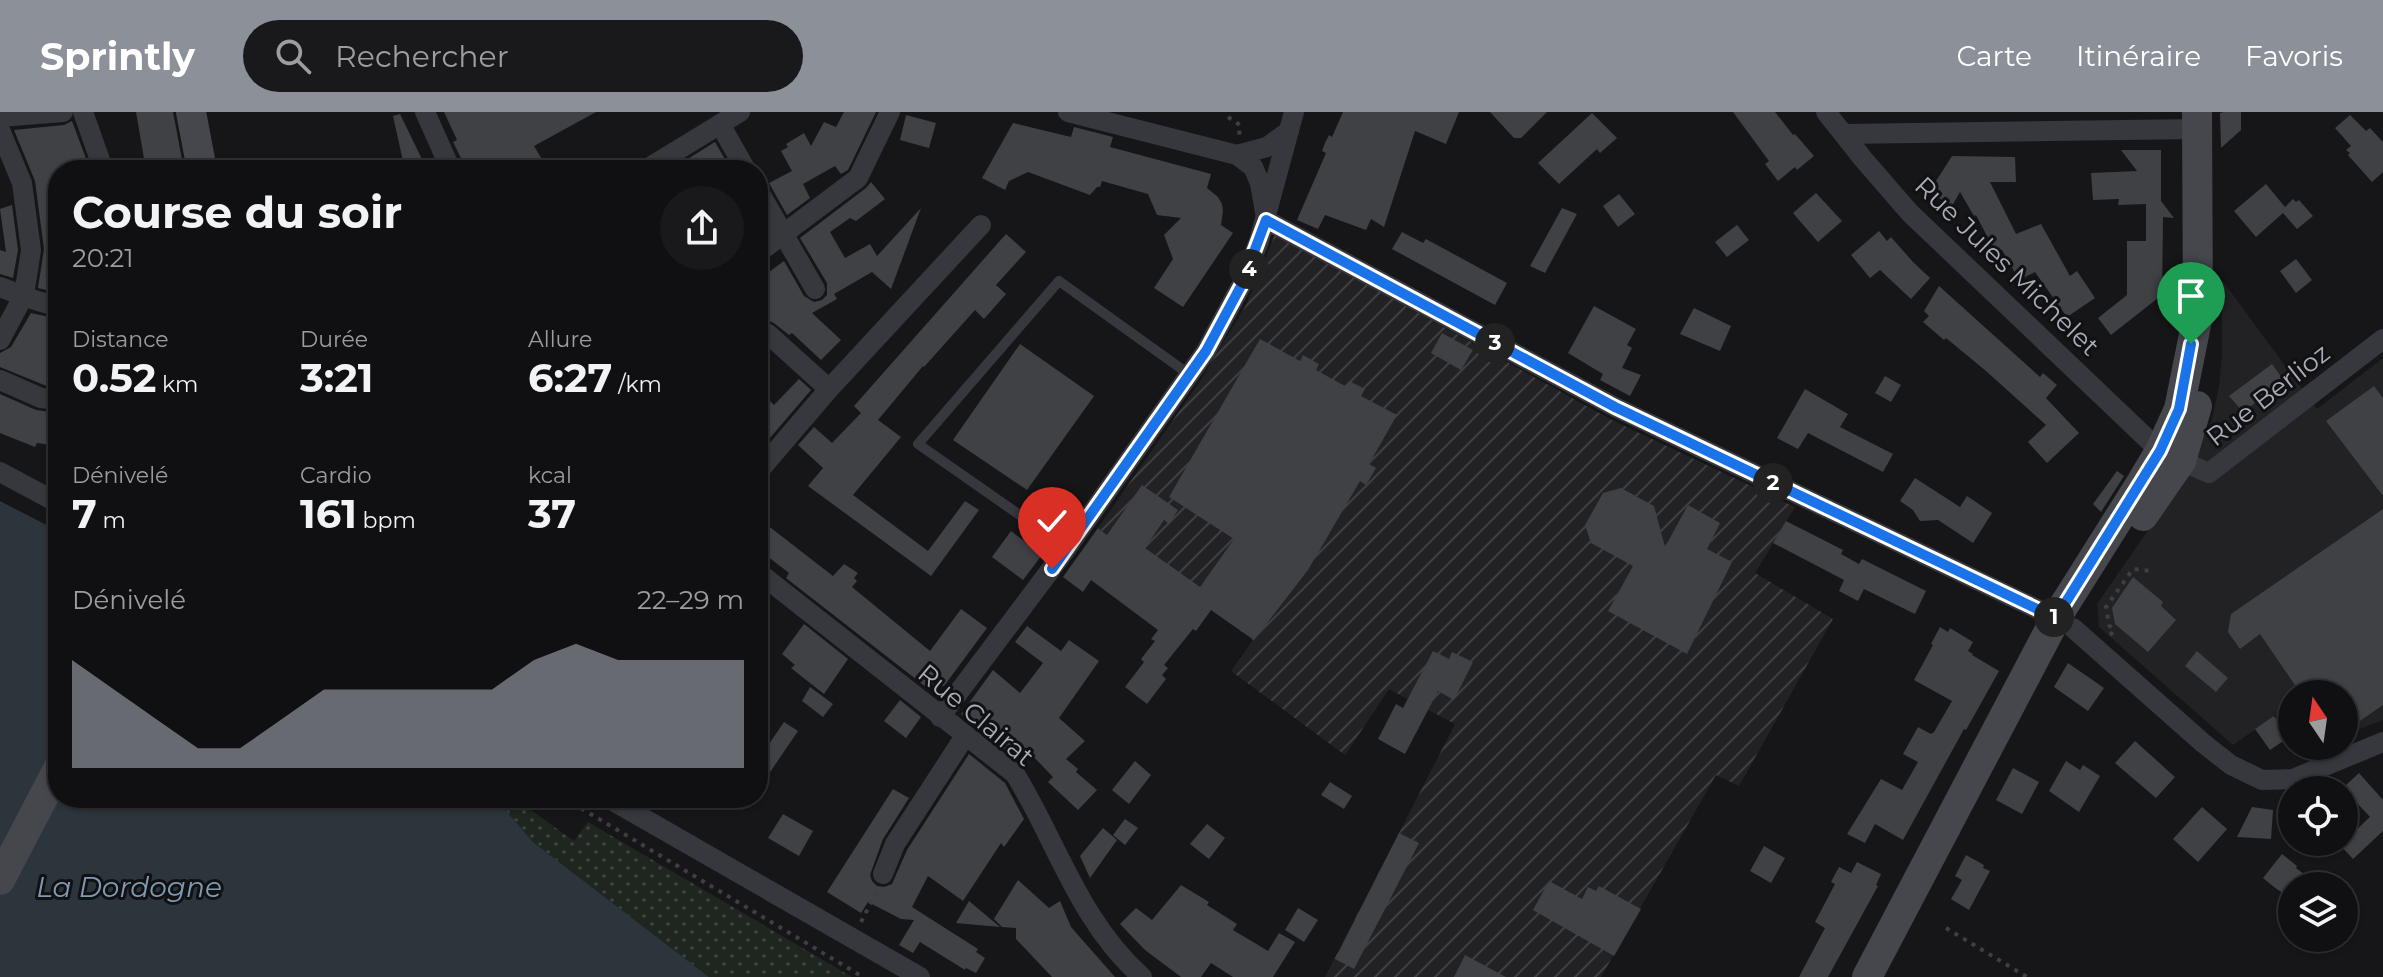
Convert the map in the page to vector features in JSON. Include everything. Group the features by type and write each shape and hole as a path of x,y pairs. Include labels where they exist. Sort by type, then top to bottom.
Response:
{"main road":[{"path":"191,112 200,160"},
{"path":"2170,456 2198,315 2197,120"},
{"path":"1867,977 1971,783 2018,716 2065,623 2089,600 2199,398 2206,343 2198,315"},
{"path":"0,880 48,788"}],"street":[{"path":"0,117 63,112"},
{"path":"83,112 100,160"},
{"path":"425,112 447,160"},
{"path":"661,160 740,112"},
{"path":"768,246 858,178 890,112"},
{"path":"1068,112 1237,155 1253,167 1260,183 1266,220"},
{"name":"Rue Jules Michelet","path":"1826,112 1910,213 2170,456"},
{"path":"1845,134 2197,120"},
{"path":"1237,155 1267,147 1291,122"},
{"path":"940,717 1067,548 1206,351 1242,284 1266,220 1291,122"},
{"path":"720,124 740,160"},
{"path":"0,130 4,154 22,183 31,250 24,295 0,340"},
{"path":"768,208 815,289"},
{"path":"1266,220 1615,407 2065,623 2231,765 2262,780 2293,779 2383,742"},
{"path":"768,460 829,389 981,225"},
{"path":"0,287 48,304"},
{"path":"768,334 829,389"},
{"name":"Rue Berlioz","path":"2170,456 2209,473 2383,339"},
{"path":"0,380 48,399"},
{"path":"0,472 48,498"},
{"name":"Rue Clairat","path":"768,580 1015,774 1033,803 1088,914 1120,957 1142,977"},
{"path":"883,874 895,844 965,736"},
{"path":"625,808 920,977"}],"lane":[{"path":"1067,548 918,444 1059,281 1190,375"}],"path":[{"path":"2097,649 2114,631 2109,625 2106,607 2133,569 2152,571"},
{"path":"581,808 863,977"},
{"path":"853,939 883,874"},
{"path":"1946,928 2027,977"}],"shaded area":[{"path":"1275,234 1612,420 1795,507 1755,573 1833,619 1739,786 1716,775 1601,977 1325,977 1455,724 1389,689 1345,755 1231,671 1253,640 1098,528 1198,384 1246,305"},
{"path":"2222,280 2317,409 2383,358 2383,720 2358,730 2358,680 2278,680 2278,714 2233,745 2099,627 2097,604 2192,462 2212,419 2222,355"},
{"path":"504,808 528,808 574,841 588,822 852,977 709,977 533,842"}],"water":[{"name":"La Dordogne","path":"0,501 48,526 48,808 504,808 533,842 709,977 0,977"}],"building":[{"path":"136,112 173,112 182,160 144,160"},
{"path":"444,112 596,112 534,146 542,160 462,160 453,142 457,140"},
{"path":"844,112 876,112 848,170 841,174 835,166 803,184 810,198 787,215 769,183 792,171 781,151 788,147 786,144 804,133 811,146 824,122 836,127"},
{"path":"1343,112 1459,112 1446,144 1415,131 1384,227 1371,219 1366,230 1325,215 1318,229 1297,220 1326,153 1322,151 1325,143 1329,135 1332,137"},
{"path":"1490,112 1547,112 1521,138 1514,138"},
{"path":"1733,112 1775,112 1814,156 1778,181 1765,164 1769,161"},
{"path":"2241,112 2241,130 2221,148 2220,113"},
{"path":"1592,113 1617,138 1600,153 1597,149 1559,184 1538,163"},
{"path":"400,114 422,160 403,160 393,116"},
{"path":"906,115 936,123 929,148 900,140"},
{"path":"2350,115 2366,131 2370,128 2383,142 2383,172 2372,182 2348,155 2350,153 2346,150 2351,146 2335,128"},
{"path":"72,121 87,160 48,160 48,290 38,288 44,249 35,181 14,130 64,125"},
{"path":"1013,123 1071,137 1074,127 1113,137 1110,147 1211,174 1207,188 1222,204 1221,225 1233,233 1183,307 1154,288 1173,259 1164,235 1181,218 1157,215 1148,194 1102,181 1090,195 1028,172 1009,181 1005,190 982,178"},
{"path":"715,142 725,160 686,160"},
{"path":"2121,150 2161,150 2161,201 2174,218 2163,217 2162,298 2111,335 2098,318 2127,295 2127,241 2146,241 2146,204 2118,205 2119,199 2093,200 2091,173 2137,171"},
{"path":"1952,156 2015,157 2016,182 1990,182 2016,234 2041,224 2070,276 2077,271 2095,298 2067,317 2035,272 2019,280 2002,250 1996,253 1960,192 1952,206 1929,192"},
{"path":"871,182 885,199 856,221 850,218 830,232 845,258 870,244 877,256 921,208 891,289 872,272 834,294 837,299 812,313 841,340 821,360 792,333 789,335 768,320 768,273 784,261 804,296 814,302 822,300 827,295 827,283 800,238"},
{"path":"2266,184 2285,207 2293,199 2296,202 2299,200 2313,216 2297,229 2283,213 2256,237 2234,211"},
{"path":"1816,193 1842,221 1818,242 1793,213"},
{"path":"1619,194 1635,214 1618,227 1603,206"},
{"path":"12,205 18,250 13,278 0,274 0,250 6,252 0,209"},
{"path":"1562,208 1577,214 1545,273 1530,266"},
{"path":"1737,225 1749,240 1727,257 1715,242"},
{"path":"1879,231 1887,241 1891,237 1930,278 1911,299 1880,270 1870,278 1851,255"},
{"path":"1402,232 1423,243 1426,239 1507,283 1495,305 1392,249"},
{"path":"1006,234 1026,252 996,285 1006,294 984,319 975,310 878,420 901,437 853,495 928,551 965,501 979,510 931,576 808,486 823,468 798,445 814,427 832,443 861,413 854,406"},
{"path":"2296,259 2312,280 2296,293 2280,271"},
{"path":"1939,286 2040,377 2043,373 2057,385 2046,398 2079,433 2047,463 2028,442 2046,425 1986,371 1923,322 1929,316 1924,311"},
{"path":"1594,306 1636,329 1627,345 1632,348 1622,368 1641,375 1630,396 1600,380 1603,374 1568,353"},
{"path":"1694,308 1731,326 1720,351 1680,334"},
{"path":"31,313 48,317 48,386 0,367 0,353 11,347"},
{"path":"1442,333 1473,350 1461,370 1431,353"},
{"path":"1260,339 1300,361 1303,355 1319,364 1316,370 1345,386 1349,381 1365,389 1361,396 1397,415 1369,464 1376,468 1366,485 1360,481 1308,570 1254,640 1211,610 1164,665 1168,668 1162,675 1166,679 1147,704 1125,687 1144,662 1141,659 1155,641 1151,639 1158,630 1091,580 1083,592 1063,577 1098,528 1107,535 1142,485 1178,510 1169,524 1164,520 1145,548 1200,587 1234,539 1169,497"},
{"path":"1020,344 1094,396 1027,490 953,440"},
{"path":"2272,364 2284,381 2243,412 2229,396"},
{"path":"1885,376 1901,385 1891,402 1875,393"},
{"path":"799,379 811,390 768,440 768,403 770,401 774,405"},
{"path":"2374,386 2383,398 2383,496 2326,421"},
{"path":"1805,389 1848,414 1840,427 1893,454 1883,472 1808,433 1798,449 1777,438"},
{"path":"0,394 36,410 48,412 48,445 37,443 35,447 0,433"},
{"path":"2117,471 2124,476 2101,512 2093,504"},
{"path":"1915,478 1960,507 1967,496 1992,513 1973,543 1938,520 1920,521 1913,510 1900,501"},
{"path":"1621,488 1654,506 1665,547 1688,505 1720,523 1707,549 1732,562 1687,654 1608,611 1633,566 1591,543 1585,525 1603,493"},
{"path":"2383,509 2383,705 2358,722 2358,680 2291,680 2260,634 2240,649 2228,632 2231,614"},
{"path":"1786,521 1843,550 1841,554 1859,564 1862,559 1926,591 1915,614 1864,589 1858,601 1839,591 1844,580 1773,543"},
{"path":"768,526 833,576 844,564 858,573 852,587 930,651 961,609 987,628 944,686 926,687 786,578 789,573 768,557"},
{"path":"1011,531 1042,555 1023,580 992,557"},
{"path":"2133,577 2163,602 2161,606 2176,620 2148,652 2115,624 2112,608"},
{"path":"804,624 848,659 824,694 791,668 795,665 782,654"},
{"path":"1027,626 1061,651 1069,640 1099,661 1059,718 1085,741 1066,759 1097,790 1078,810 1048,782 1053,777 1026,749 1018,760 961,714 993,670 1020,693 1043,663 1015,642"},
{"path":"1940,627 1948,632 1950,628 1973,642 1968,651 1999,671 1903,840 1875,824 1865,843 1847,834 1881,779 1902,790 1918,762 1903,754 1918,727 1931,734 1934,732 1952,701 1914,680"},
{"path":"1433,651 1449,659 1452,652 1473,662 1454,700 1438,691 1405,754 1378,739 1396,704 1403,708"},
{"path":"2197,651 2228,678 2216,692 2185,666"},
{"path":"2068,663 2104,688 2088,711 2054,687"},
{"path":"810,687 833,704 823,717 802,701"},
{"path":"900,700 921,717 906,738 884,721"},
{"path":"2274,716 2278,722 2278,745 2270,750 2255,729"},
{"path":"784,722 798,731 768,775 768,745"},
{"path":"2135,741 2175,777 2156,798 2115,763"},
{"path":"969,754 1005,783 1024,819 1004,847 1001,843 963,901 928,876 912,907 978,949 976,952 985,958 976,973 965,970 920,942 913,953 899,945 914,920 901,919 868,902 861,913 827,892 893,789 909,798 883,839 870,875 877,886 892,884 907,850"},
{"path":"1135,761 1151,775 1129,804 1112,790"},
{"path":"2066,761 2080,770 2083,765 2100,776 2079,812 2049,791"},
{"path":"2013,768 2039,782 2022,814 1996,800"},
{"path":"2359,773 2383,800 2383,831 2358,854 2358,828 2370,817 2358,804 2356,776"},
{"path":"1330,782 1352,796 1344,809 1321,795"},
{"path":"2202,807 2227,829 2198,862 2173,839"},
{"path":"2252,807 2273,810 2271,839 2237,837"},
{"path":"783,814 813,831 799,856 768,838"},
{"path":"1125,819 1138,828 1125,845 1113,835"},
{"path":"1207,824 1225,838 1209,859 1190,844"},
{"path":"1103,828 1117,840 1090,878 1080,856"},
{"path":"1399,833 1419,843 1354,969 1335,959"},
{"path":"1764,846 1785,858 1771,883 1750,871"},
{"path":"1966,855 1990,871 1969,910 1951,899 1962,880 1955,876"},
{"path":"2280,856 2284,856 2301,872 2278,872 2278,889 2263,878"},
{"path":"1857,862 1881,874 1878,886 1828,977 1799,977 1825,928 1815,922 1835,884 1831,882 1839,867 1851,873"},
{"path":"1018,880 1049,908 1060,901 1071,927 1115,977 1052,977 1016,939 1016,928 1002,927 994,919"},
{"path":"1549,881 1582,899 1588,887 1596,891 1599,886 1641,909 1614,956 1533,910"},
{"path":"1181,885 1237,924 1233,930 1268,951 1279,933 1295,942 1273,977 1233,977 1211,963 1201,977 1181,977 1145,950 1120,924 1136,908 1152,920"},
{"path":"969,901 1000,927 956,923"},
{"path":"1298,908 1318,920 1304,942 1285,930"},
{"path":"1465,955 1506,977 1454,977"}],"route":[{"path":"1052,569 1206,351 1242,284 1266,220 1615,407 2056,618 2160,451 2179,409 2191,344"}]}
